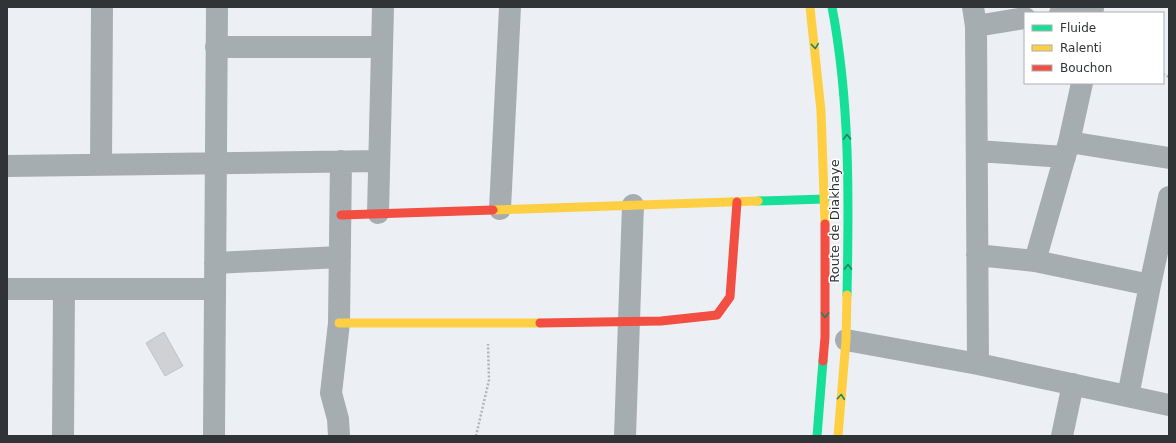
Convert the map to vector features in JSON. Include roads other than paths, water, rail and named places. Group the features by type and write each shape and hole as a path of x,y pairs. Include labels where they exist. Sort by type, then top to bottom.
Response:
{"street":[{"path":"101,164 102,7"},
{"path":"214,436 216,7"},
{"path":"378,213 383,7"},
{"path":"500,209 510,7"},
{"name":"Route de Diakhaye","path":"810,7 821,111 826,199 825,336 817,436"},
{"name":"Route de Diakhaye","path":"832,7 837,34 847,133 848,234 846,340 838,436"},
{"path":"1071,12 1093,10"},
{"path":"978,364 977,151 974,17 1024,18"},
{"path":"216,47 382,47"},
{"path":"1035,261 1067,149 1082,84"},
{"path":"977,151 1067,149 1169,158"},
{"path":"339,436 338,419 331,393 339,323 341,161"},
{"path":"7,166 380,161"},
{"path":"1128,396 1169,197"},
{"path":"341,215 826,199"},
{"path":"339,323 487,324 629,322 697,318 718,315 730,297 737,202"},
{"path":"625,436 633,205"},
{"path":"978,255 1035,261 1150,285"},
{"path":"215,263 340,257"},
{"path":"7,289 215,290"},
{"path":"63,436 64,289"},
{"path":"846,340 978,364 1169,405"},
{"path":"1062,436 1073,384"}]}
